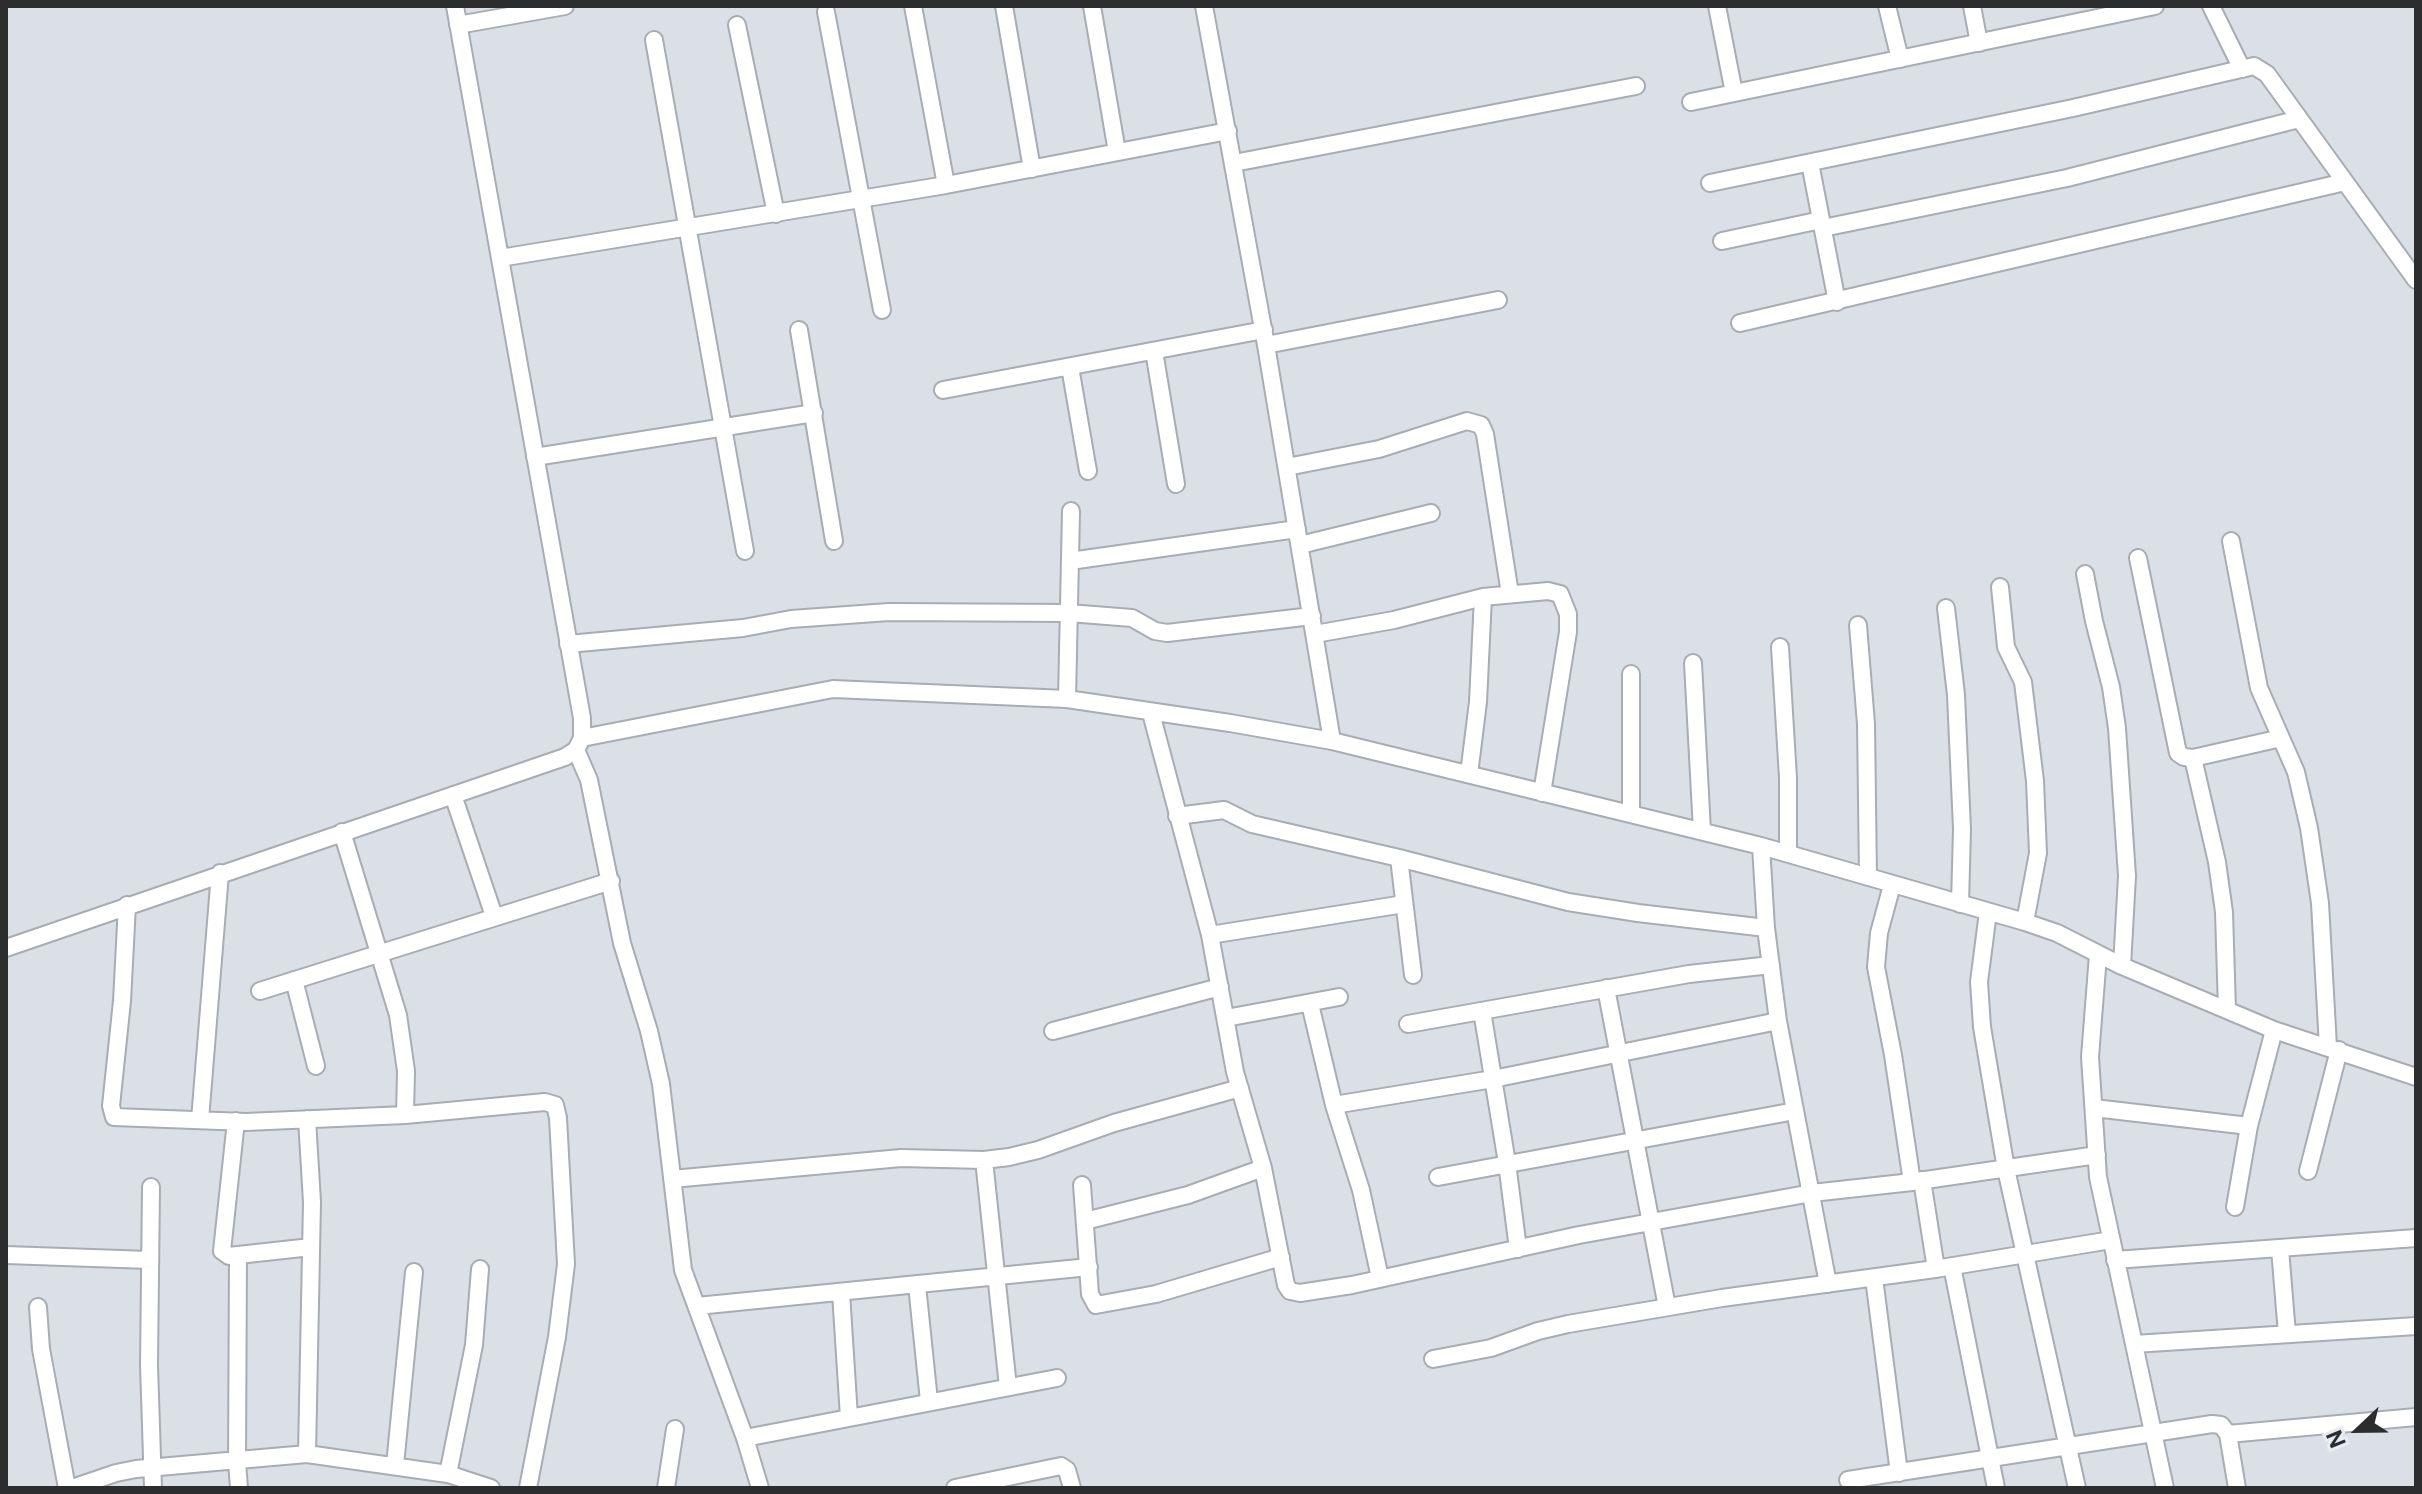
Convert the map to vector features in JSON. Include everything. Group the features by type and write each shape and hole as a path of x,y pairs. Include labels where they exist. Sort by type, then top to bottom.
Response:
{"street":[{"path":"455,6 582,718 579,744 622,943 649,1031 661,1084 683,1270 745,1438 760,1488"},
{"path":"458,25 565,6"},
{"path":"913,6 946,185"},
{"path":"1004,6 1032,169"},
{"path":"1092,6 1117,152"},
{"path":"1204,6 1265,338 1332,741"},
{"path":"1717,6 1734,93"},
{"path":"1887,6 1900,59"},
{"path":"1972,6 1979,43"},
{"path":"1691,102 2155,6"},
{"path":"2211,6 2242,69"},
{"path":"826,12 882,310"},
{"path":"737,25 776,214"},
{"path":"654,40 745,551"},
{"path":"1710,183 2073,108 2254,66 2260,69 2299,119 2416,280"},
{"path":"1234,163 1636,86"},
{"path":"1722,241 2067,178 2299,119"},
{"path":"500,258 861,200 1228,131"},
{"path":"1810,163 1837,302"},
{"path":"1740,323 2345,182"},
{"path":"943,390 1154,351 1265,338 1498,300"},
{"path":"799,330 834,541"},
{"path":"1154,351 1176,484"},
{"path":"1070,367 1088,471"},
{"path":"535,457 814,413"},
{"path":"1287,467 1379,449 1467,421 1481,425 1485,434 1510,594"},
{"path":"1067,699 1071,511"},
{"path":"1070,561 1299,537 1431,513"},
{"path":"2231,541 2252,662 2268,713 2296,772 2320,903 2333,1049 2308,1171"},
{"path":"2138,558 2178,753 2193,758 2281,738"},
{"path":"2085,574 2111,687 2117,728 2127,876 2122,966"},
{"path":"2000,587 2006,647 2023,682 2035,781 2038,853 2025,922"},
{"path":"1315,634 1394,620 1483,597 1548,591 1560,594 1568,614 1568,632 1542,793"},
{"path":"1469,774 1478,702 1483,597"},
{"path":"1946,608 1956,695 1962,829 1960,904"},
{"path":"568,644 715,631 791,619 858,613 1069,613 1132,618 1155,631 1167,633 1312,616"},
{"path":"1858,625 1866,724 1868,877"},
{"path":"1780,647 1788,778 1788,853"},
{"path":"1693,663 1702,831"},
{"path":"1631,674 1631,814"},
{"path":"6,948 565,757 579,744 833,689 1067,699 1332,741 1788,853 2057,933 2122,966 2274,1030 2416,1077"},
{"path":"1151,713 1210,935 1240,1088 1263,1168 1286,1285 1294,1293 1352,1285 1579,1235 1812,1193 2097,1155"},
{"path":"2193,758 2223,900 2227,1010"},
{"path":"453,795 494,916"},
{"path":"1177,816 1224,810 1252,824 1568,902 1766,928"},
{"path":"342,832 398,1015 404,1047 405,1115"},
{"path":"1761,846 1766,928 1778,1021 1828,1284"},
{"path":"1399,858 1413,975"},
{"path":"200,1120 220,873"},
{"path":"260,991 611,881"},
{"path":"1892,885 1879,933 1876,967 1917,1181 1944,1267 1996,1488"},
{"path":"1210,935 1404,904"},
{"path":"127,905 112,1112 119,1119 307,1119 405,1115 545,1102 551,1102 557,1110 566,1264 557,1337 528,1488"},
{"path":"1988,912 1978,1000 2006,1169 2077,1488"},
{"path":"2098,955 2090,1057 2101,1195 2165,1488"},
{"path":"1408,1024 1689,974 1771,965"},
{"path":"294,980 316,1066"},
{"path":"1053,1031 1220,987"},
{"path":"1606,988 1667,1307"},
{"path":"1226,1018 1339,997"},
{"path":"1310,1004 1334,1105 1361,1190 1380,1278"},
{"path":"1482,1011 1518,1249"},
{"path":"1334,1105 1493,1079 1778,1021"},
{"path":"2235,1207 2249,1126 2274,1030"},
{"path":"672,1179 901,1158 984,1160 1038,1150 1090,1130 1240,1088"},
{"path":"2094,1108 2249,1126"},
{"path":"1438,1177 1795,1111"},
{"path":"307,1119 312,1202 307,1454"},
{"path":"236,1121 221,1245 225,1255 311,1247"},
{"path":"984,1160 1008,1387"},
{"path":"1085,1221 1188,1195 1263,1168"},
{"path":"1082,1185 1092,1301 1096,1305 1103,1306 1184,1286 1281,1257"},
{"path":"151,1187 149,1260 153,1488"},
{"path":"2115,1260 2416,1238"},
{"path":"1433,1359 1491,1348 1568,1324 2111,1240"},
{"path":"2280,1249 2287,1334"},
{"path":"6,1255 149,1260"},
{"path":"238,1256 239,1488"},
{"path":"697,1306 1089,1267"},
{"path":"448,1474 474,1345 480,1269"},
{"path":"395,1465 414,1272"},
{"path":"1874,1278 1908,1477"},
{"path":"917,1285 929,1401"},
{"path":"841,1293 849,1417"},
{"path":"38,1307 41,1349 70,1488 116,1473 307,1454 448,1474 491,1488"},
{"path":"2134,1344 2416,1326"},
{"path":"745,1438 1057,1378"},
{"path":"2228,1434 2416,1417"},
{"path":"1848,1480 1908,1477 1990,1458 2212,1424 2221,1425 2228,1434 2237,1488"},
{"path":"666,1488 675,1429"},
{"path":"955,1488 1011,1482 1061,1466 1067,1470 1072,1488"}]}
